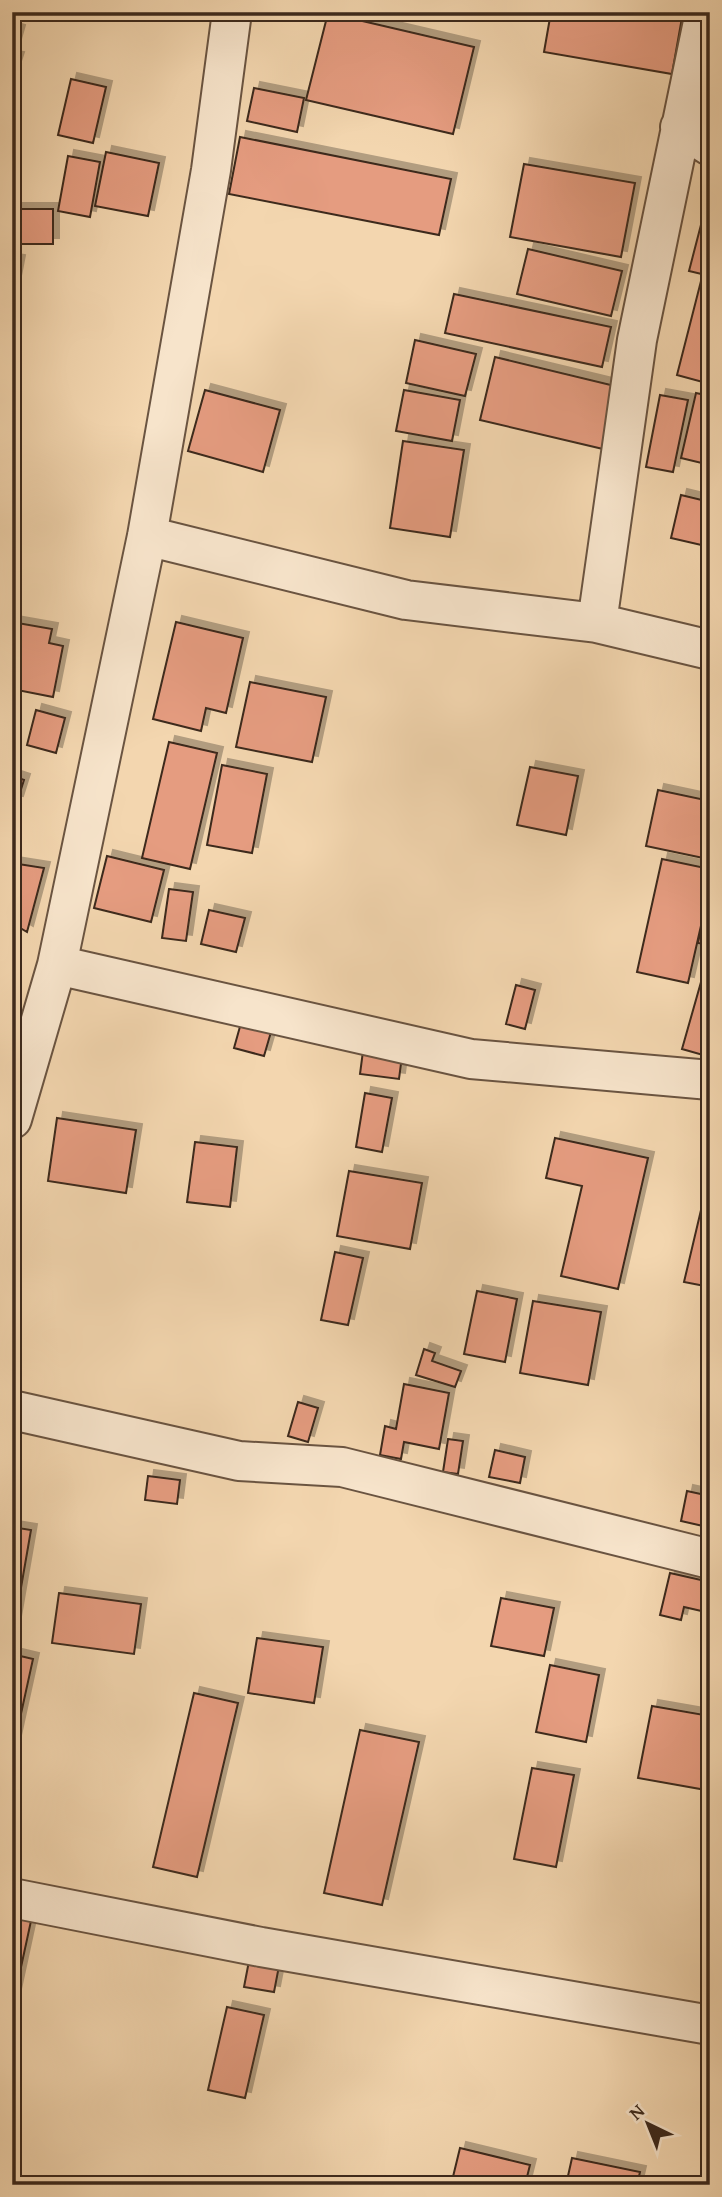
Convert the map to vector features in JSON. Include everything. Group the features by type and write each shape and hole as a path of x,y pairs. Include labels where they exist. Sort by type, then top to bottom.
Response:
{"street":[{"path":"12,1119 57,965 147,536 211,170 232,12"},
{"path":"597,623 637,340 695,136 705,12"},
{"path":"147,536 406,600 597,623 710,650"},
{"path":"57,965 471,1059 710,1080"},
{"path":"12,1410 239,1461 342,1467 710,1559"},
{"path":"12,1898 261,1947 710,2025"}],"building":[{"path":"551,12 683,12 672,74 544,52"},
{"path":"328,13 474,47 453,134 306,100"},
{"path":"12,29 19,31 13,52 12,52"},
{"path":"12,57 18,58 12,76"},
{"path":"71,79 106,87 93,143 58,135"},
{"path":"254,88 304,98 297,132 247,121"},
{"path":"240,137 451,179 439,235 229,194"},
{"path":"106,152 159,163 148,216 95,206"},
{"path":"68,156 100,162 90,217 58,211"},
{"path":"524,164 635,183 621,257 510,237"},
{"path":"710,190 710,276 689,271"},
{"path":"12,209 53,209 53,244 12,244"},
{"path":"528,249 622,271 611,316 517,294"},
{"path":"12,260 19,261 14,287 12,287"},
{"path":"701,281 710,284 710,384 677,375"},
{"path":"454,294 611,327 602,367 445,333"},
{"path":"415,340 476,354 465,396 406,383"},
{"path":"495,357 619,387 603,449 480,420"},
{"path":"205,390 280,410 263,472 188,451"},
{"path":"404,390 460,400 452,441 396,431"},
{"path":"696,393 710,396 710,465 681,458"},
{"path":"660,395 688,400 673,472 646,467"},
{"path":"403,441 464,450 450,537 390,528"},
{"path":"681,495 710,502 710,547 671,538"},
{"path":"12,622 52,629 49,643 63,646 53,697 12,689"},
{"path":"176,622 243,638 226,713 206,708 201,731 153,719"},
{"path":"250,682 326,697 312,762 236,747"},
{"path":"36,710 65,718 56,753 27,745"},
{"path":"169,742 217,753 190,869 142,858"},
{"path":"222,765 267,774 252,853 207,845"},
{"path":"530,767 578,776 566,835 517,825"},
{"path":"12,776 24,780 17,802 12,801"},
{"path":"658,790 710,801 708,859 646,846"},
{"path":"107,856 164,870 151,922 94,908"},
{"path":"662,859 710,869 710,886 688,983 637,972"},
{"path":"12,863 44,868 27,932 12,923"},
{"path":"710,885 710,945 698,943"},
{"path":"169,889 193,892 186,941 162,938"},
{"path":"209,910 245,918 236,952 201,944"},
{"path":"705,968 710,969 710,1057 682,1049"},
{"path":"516,985 535,990 525,1029 506,1024"},
{"path":"241,1023 271,1032 264,1056 234,1048"},
{"path":"363,1051 402,1056 399,1079 360,1074"},
{"path":"365,1093 392,1098 382,1152 356,1147"},
{"path":"57,1118 136,1130 126,1193 48,1181"},
{"path":"555,1138 648,1158 618,1289 561,1276 582,1186 546,1178"},
{"path":"195,1142 237,1147 230,1207 187,1202"},
{"path":"349,1171 422,1183 410,1249 337,1236"},
{"path":"710,1172 710,1287 684,1282"},
{"path":"335,1252 363,1258 348,1325 321,1320"},
{"path":"477,1291 517,1299 505,1362 464,1354"},
{"path":"533,1301 601,1312 588,1385 520,1373"},
{"path":"424,1349 435,1353 432,1361 461,1371 455,1387 416,1375"},
{"path":"404,1384 449,1393 439,1449 404,1442 401,1459 380,1455 385,1426 396,1429"},
{"path":"298,1402 318,1408 308,1442 288,1436"},
{"path":"448,1439 463,1441 458,1474 443,1472"},
{"path":"495,1450 525,1457 520,1483 489,1477"},
{"path":"148,1476 180,1480 177,1504 145,1500"},
{"path":"687,1491 710,1496 703,1526 681,1521"},
{"path":"12,1527 31,1530 13,1634 12,1633"},
{"path":"670,1573 710,1582 710,1613 684,1607 681,1620 660,1615"},
{"path":"59,1593 141,1604 134,1654 52,1643"},
{"path":"501,1598 554,1608 544,1656 491,1646"},
{"path":"257,1638 323,1647 314,1703 248,1693"},
{"path":"12,1654 33,1659 12,1755"},
{"path":"550,1665 599,1675 586,1742 536,1732"},
{"path":"194,1693 238,1703 197,1877 153,1867"},
{"path":"652,1706 710,1716 710,1771 706,1790 638,1778"},
{"path":"360,1730 419,1742 382,1905 324,1893"},
{"path":"532,1768 574,1775 556,1867 514,1859"},
{"path":"12,1917 31,1921 15,1995 12,1995"},
{"path":"249,1961 279,1966 274,1992 244,1987"},
{"path":"227,2007 264,2015 245,2098 208,2090"},
{"path":"460,2148 530,2165 525,2185 451,2185"},
{"path":"572,2158 640,2172 637,2185 566,2185"}]}
